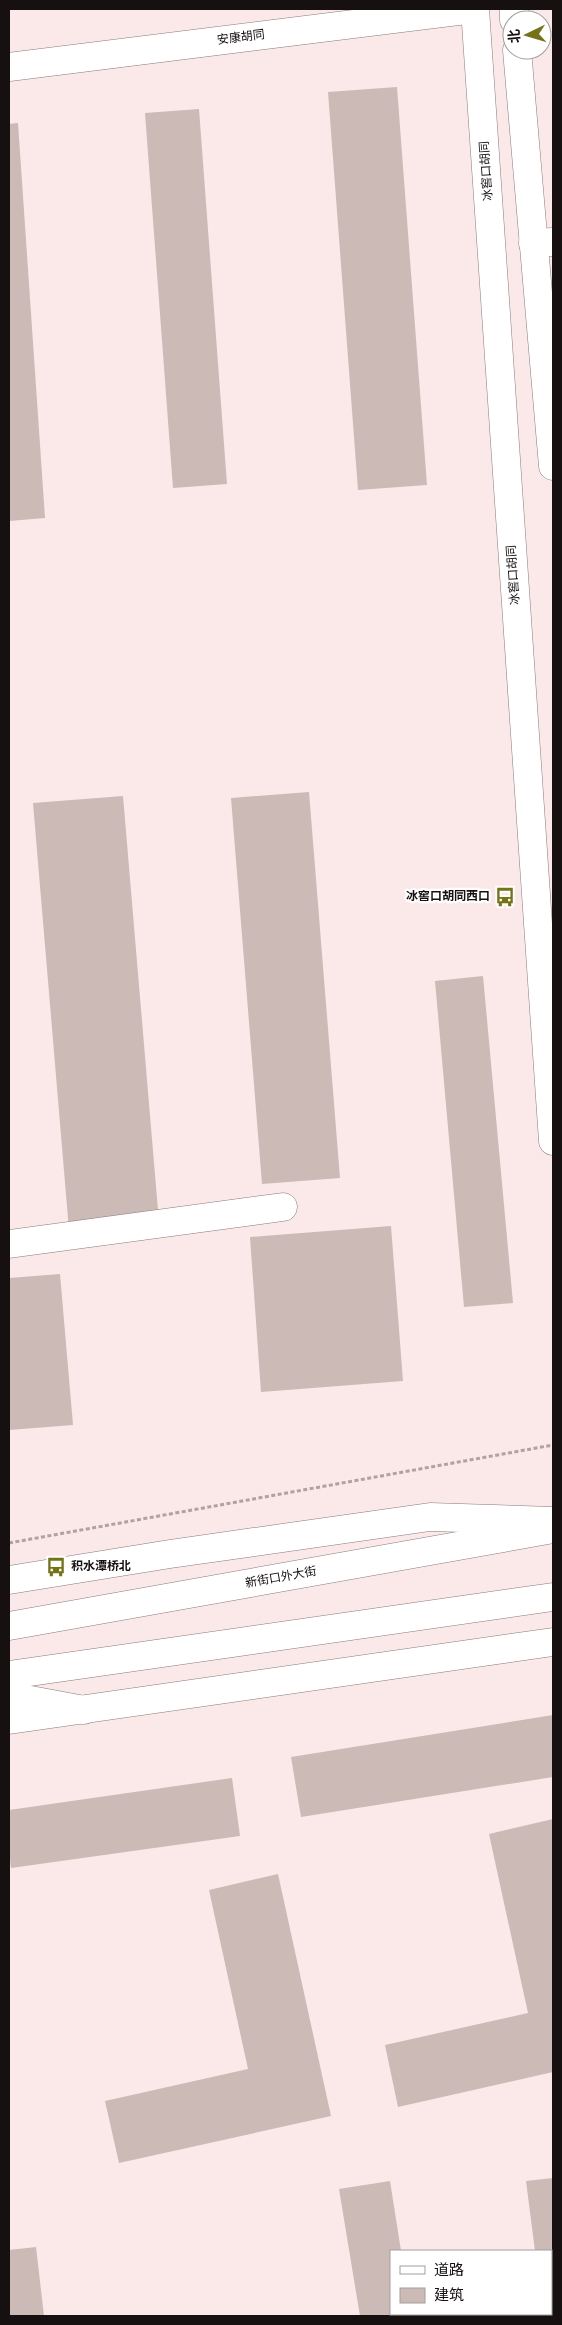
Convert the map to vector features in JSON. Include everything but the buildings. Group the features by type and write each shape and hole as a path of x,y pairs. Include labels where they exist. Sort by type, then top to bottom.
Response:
{"street":[{"name":"安康胡同","path":"9,67 475,9"},
{"name":"冰窖口胡同","path":"475,9 553,1141"},
{"path":"518,60 543,243 553,466"},
{"path":"9,1244 283,1207"},
{"path":"9,1580 170,1554 430,1517 553,1521"},
{"name":"新街口外大街","path":"9,1626 553,1529"},
{"path":"9,1676 553,1597"},
{"path":"9,1720 553,1642"},
{"path":"9,1696 84,1710"}],"path":[{"path":"9,1543 553,1445"}],"place":[{"name":"冰窖口胡同西口","path":"505,897"},
{"name":"积水潭桥北","path":"56,1567"}]}
